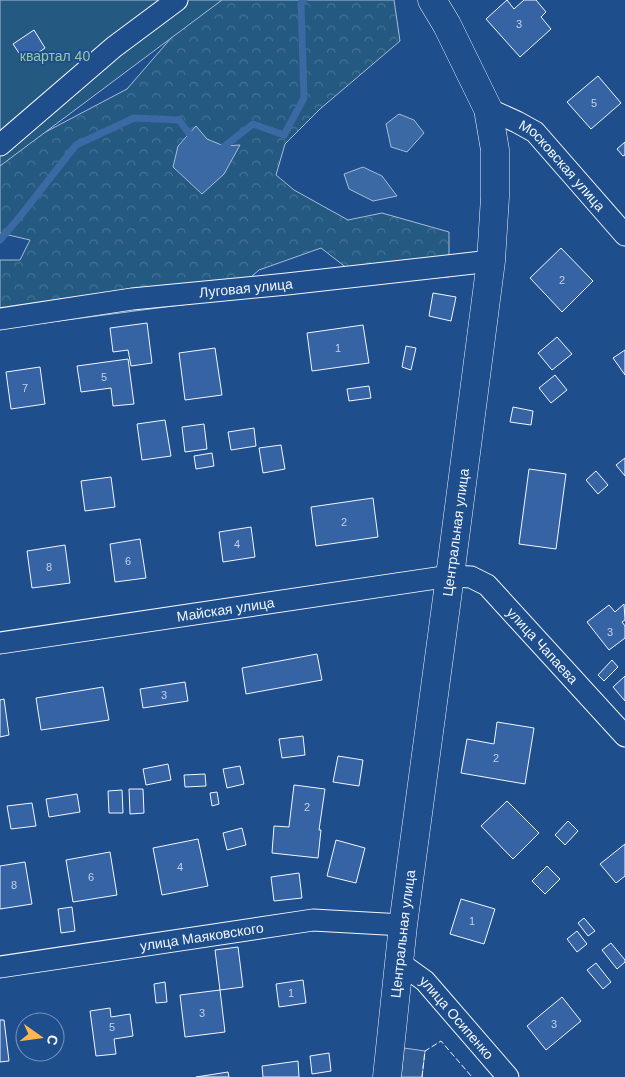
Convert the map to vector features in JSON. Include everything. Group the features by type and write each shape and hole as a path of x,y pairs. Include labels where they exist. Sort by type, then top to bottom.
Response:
{"street":[{"path":"0,145 114,46 177,0"},
{"name":"Центральная улица","path":"387,1077 403,925 490,262 495,197 494,150 488,109 447,25 432,0"},
{"name":"Московская улица","path":"488,109 535,132 625,234"},
{"name":"Луговая улица","path":"0,320 132,299 490,262"},
{"name":"Майская улица","path":"0,643 450,576"},
{"name":"улица Чапаева","path":"450,576 472,577 487,584 625,736"},
{"name":"улица Маяковского","path":"0,967 313,920 403,925"},
{"name":"улица Осипенко","path":"400,963 425,981 508,1077"}],"green space":[{"name":"квартал 40","path":"0,0 222,0 0,166"},
{"path":"204,0 394,0 400,41 320,109 285,144 276,175 294,190 348,220 382,213 449,232 449,277 365,282 321,248 259,270 226,299 44,323 0,321 0,260 20,260 30,240 0,233 0,160 38,136 127,89"}],"shaded area":[{"path":"399,114 414,120 424,133 407,152 391,147 386,124"},
{"path":"196,126 207,139 224,146 240,145 224,174 202,194 173,167 178,146"},
{"path":"363,167 382,176 397,196 373,201 349,189 344,174"},
{"path":"404,1048 425,1051 422,1077 401,1077"}],"building":[{"path":"507,0 514,9 524,0 536,0 546,12 541,17 551,29 520,57 486,19"},
{"path":"34,30 45,48 25,62 13,44"},
{"path":"598,76 621,103 591,129 567,102"},
{"path":"625,142 625,155 623,156 617,149"},
{"path":"561,248 593,281 562,312 530,278"},
{"path":"433,293 456,297 451,321 429,316"},
{"path":"147,323 152,363 131,366 128,350 113,352 110,328"},
{"path":"363,325 369,363 312,371 307,333"},
{"path":"557,337 572,354 552,370 538,353"},
{"path":"406,346 416,348 411,370 402,367"},
{"path":"215,348 222,395 185,400 179,353"},
{"path":"625,350 625,375 613,358"},
{"path":"128,359 134,404 113,406 111,388 81,392 77,366"},
{"path":"40,367 45,404 11,409 6,372"},
{"path":"555,375 567,390 551,403 539,388"},
{"path":"369,386 371,398 349,401 347,389"},
{"path":"513,407 533,411 531,425 510,422"},
{"path":"165,420 171,456 142,460 137,424"},
{"path":"204,424 207,449 185,452 182,427"},
{"path":"254,428 256,446 231,450 228,432"},
{"path":"281,445 285,469 263,473 259,448"},
{"path":"212,453 214,466 196,469 194,456"},
{"path":"625,458 625,476 616,465"},
{"path":"529,469 566,474 556,549 519,544"},
{"path":"596,471 608,485 598,494 586,480"},
{"path":"111,477 115,507 85,511 81,481"},
{"path":"373,498 378,537 316,546 311,507"},
{"path":"251,527 255,557 223,562 219,532"},
{"path":"140,539 146,578 115,582 110,544"},
{"path":"65,545 70,583 32,588 27,551"},
{"path":"624,604 625,620 622,622 625,626 625,638 609,650 587,622 609,605 615,612"},
{"path":"317,654 322,680 246,694 242,668"},
{"path":"612,660 618,667 604,681 598,675"},
{"path":"625,676 625,701 613,687"},
{"path":"185,682 188,701 143,708 140,689"},
{"path":"103,687 109,720 41,730 36,698"},
{"path":"4,699 9,735 0,737 0,700"},
{"path":"497,722 534,728 525,784 461,773 467,739 494,744"},
{"path":"303,736 305,755 282,758 279,739"},
{"path":"338,756 363,760 359,786 333,782"},
{"path":"168,764 171,780 146,785 143,769"},
{"path":"240,766 244,784 227,788 223,769"},
{"path":"205,774 206,786 185,787 184,775"},
{"path":"294,785 325,789 319,830 321,830 318,858 272,853 274,826 289,827"},
{"path":"129,789 143,789 144,813 130,814"},
{"path":"122,790 123,813 109,813 108,791"},
{"path":"217,792 219,804 212,806 210,793"},
{"path":"77,794 80,812 49,817 46,799"},
{"path":"507,801 539,833 513,859 481,826"},
{"path":"32,803 36,826 11,829 7,806"},
{"path":"568,821 578,831 565,845 555,835"},
{"path":"242,828 246,845 227,850 223,833"},
{"path":"198,839 208,886 162,895 153,848"},
{"path":"336,840 365,848 356,883 327,876"},
{"path":"625,844 625,876 616,883 600,864"},
{"path":"110,852 117,895 73,902 66,860"},
{"path":"25,862 32,904 0,909 0,866"},
{"path":"547,866 560,879 545,894 532,881"},
{"path":"299,873 302,898 274,901 271,877"},
{"path":"461,899 495,909 484,944 450,934"},
{"path":"72,907 75,931 61,933 58,909"},
{"path":"584,918 595,931 588,936 578,923"},
{"path":"577,931 587,944 577,952 567,939"},
{"path":"611,943 625,960 617,969 602,950"},
{"path":"238,947 243,987 220,990 215,950"},
{"path":"596,963 611,982 603,989 587,970"},
{"path":"303,980 306,1003 279,1007 276,984"},
{"path":"165,982 167,1002 156,1003 154,984"},
{"path":"220,990 225,1032 185,1037 180,995"},
{"path":"562,997 581,1021 546,1050 527,1026"},
{"path":"110,1008 111,1017 130,1014 133,1036 114,1039 116,1054 96,1056 90,1011"},
{"path":"0,1020 4,1020 9,1061 0,1062"},
{"path":"329,1053 331,1071 312,1074 310,1056"},
{"path":"298,1061 299,1077 263,1077 262,1066"},
{"path":"228,1072 229,1077 196,1077"}],"waterway":[{"path":"217,152 253,124 284,135 304,98 301,3 304,0"},
{"path":"0,240 76,145 134,118 179,120 193,139"}],"fence":[{"path":"422,1077 425,1051 441,1041 472,1077"}]}
